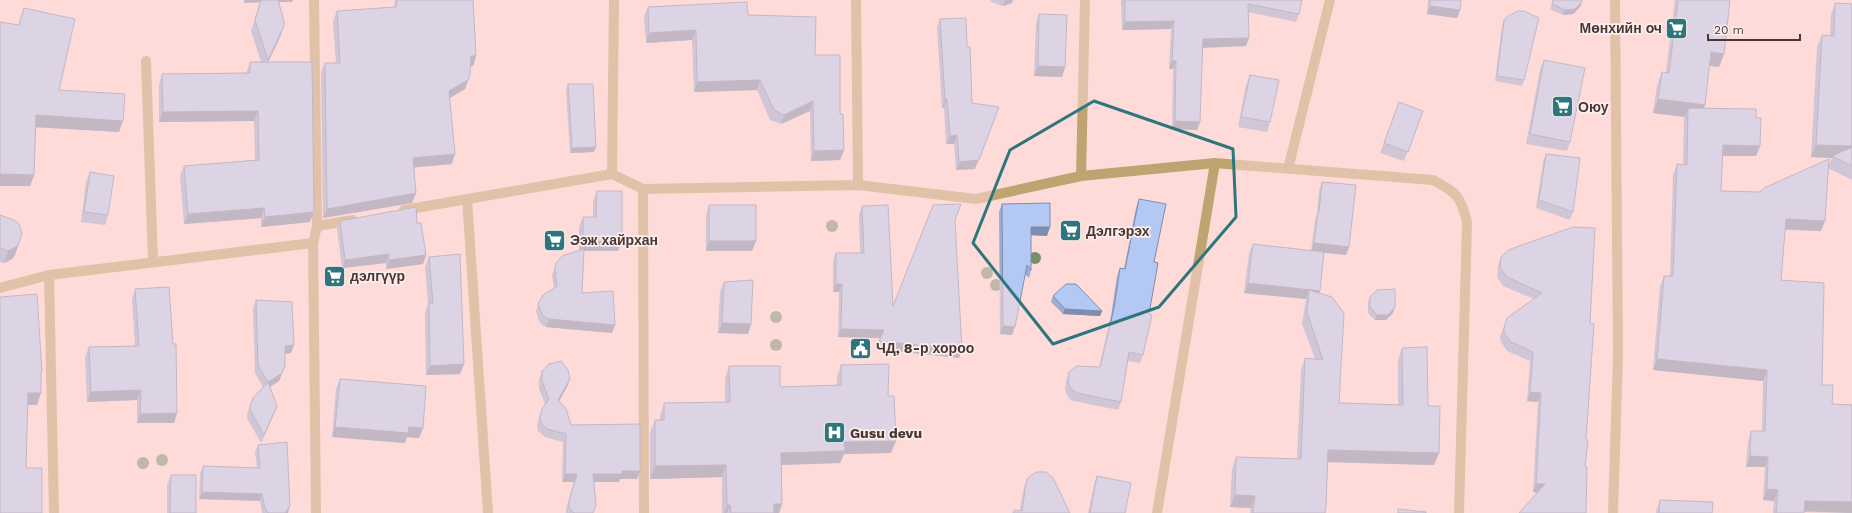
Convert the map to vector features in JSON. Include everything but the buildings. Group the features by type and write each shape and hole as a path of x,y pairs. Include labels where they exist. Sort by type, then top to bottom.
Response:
{"street":[{"path":"314,0 317,226 313,243 316,513"},
{"path":"612,174 614,0"},
{"path":"856,0 858,185"},
{"path":"1081,176 1086,0"},
{"path":"1288,169 1330,0"},
{"path":"1613,513 1618,354 1615,0"},
{"path":"146,62 153,262"},
{"path":"1157,513 1215,163"},
{"path":"396,212 612,174 643,189 858,185 976,199 1081,176 1215,163 1433,180 1453,190 1463,205 1467,222 1459,513"},
{"path":"643,189 644,513"},
{"path":"467,199 488,513"},
{"path":"317,226 364,218"},
{"path":"0,288 49,275 313,243"},
{"path":"49,275 54,513"}],"highlighted area":[{"path":"1094,101 1233,149 1236,217 1159,307 1053,344 973,243 1010,150"}],"place":[{"name":"Мөнхийн оч","path":"1677,28"},
{"name":"Оюу","path":"1563,107"},
{"name":"Дэлгэрэх","path":"1070,231"},
{"name":"Ээж хайрхан","path":"554,240"},
{"name":"дэлгүүр","path":"334,276"},
{"name":"ЧД, 8-р хороо","path":"861,348"},
{"name":"Gusu devu","path":"835,433"}]}
